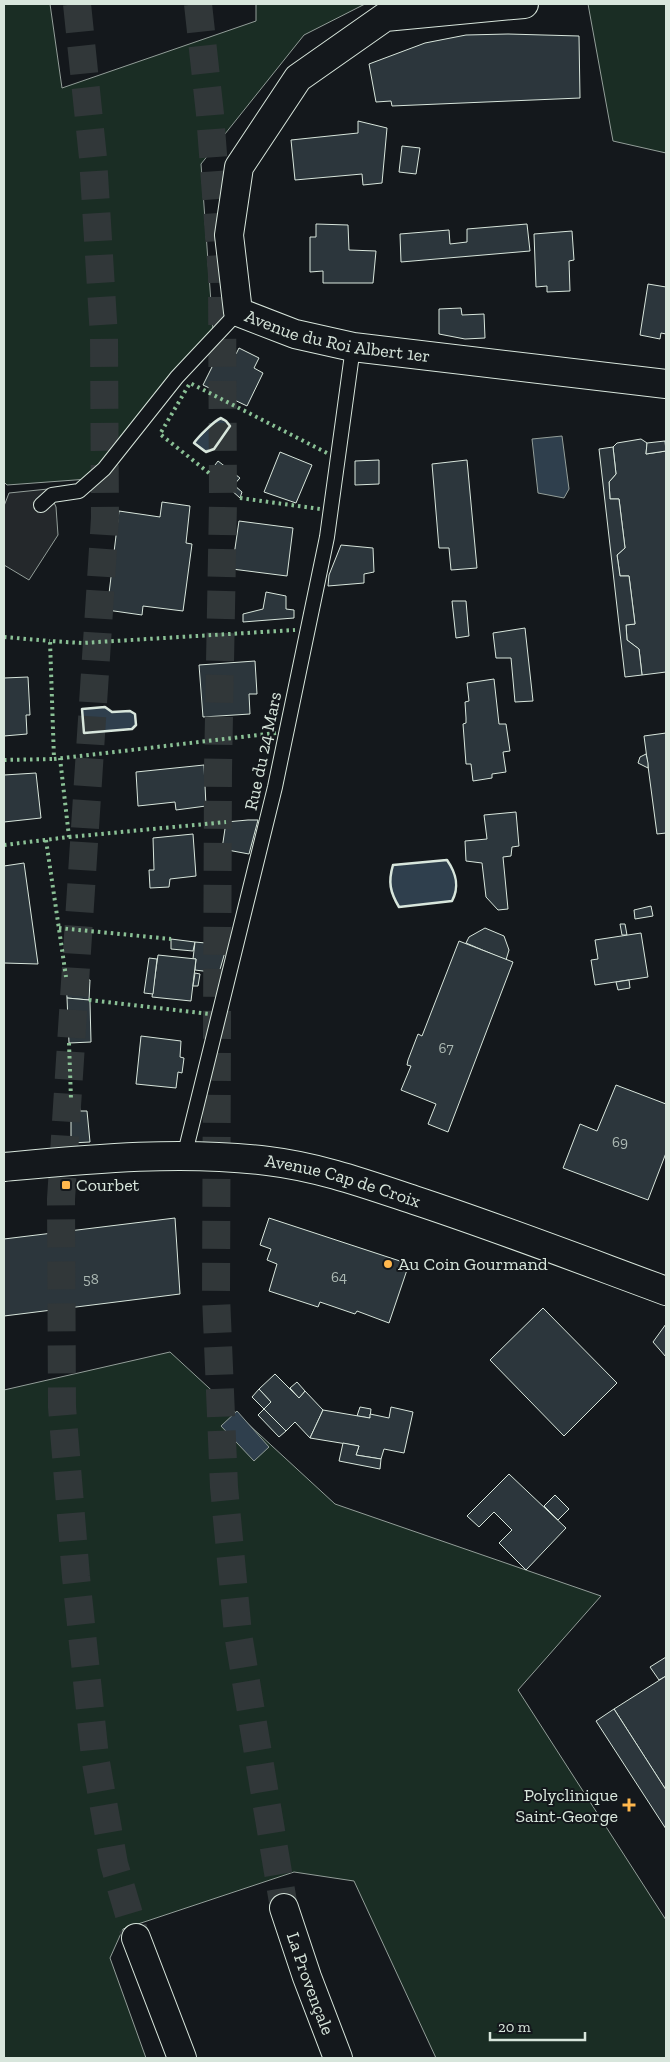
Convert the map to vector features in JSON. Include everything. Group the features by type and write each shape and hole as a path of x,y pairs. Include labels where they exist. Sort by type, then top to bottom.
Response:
{"main road":[{"name":"Avenue du Roi Albert 1er","path":"524,4 385,18 298,78 239,167 229,235 238,312 295,334 353,347 666,384"},
{"name":"Avenue Cap de Croix","path":"4,1167 107,1159 184,1157 268,1161 329,1172 445,1210 666,1291"},
{"name":"La Provençale","path":"284,1908 306,1977 338,2058"},
{"path":"136,1938 182,2058"}],"lane":[{"path":"41,505 52,495 79,491 104,469 177,376 238,312"},
{"name":"Rue du 24 Mars","path":"184,1157 279,768 327,537 353,347"}],"green space":[{"path":"4,4 50,4 62,88 256,21 256,4 365,4 304,35 201,164 214,344 102,478 7,485 4,482"},
{"path":"588,4 666,4 666,153 613,141"},
{"path":"170,1352 335,1504 601,1596 518,1690 666,1920 666,2058 436,2058 354,1881 294,1872 123,1929 110,1958 146,2058 4,2058 4,1390"}],"shaded area":[{"path":"48,489 56,507 58,535 29,580 4,565 4,506 9,493"}],"water":[{"path":"218,419 226,421 230,426 214,449 203,451 194,443"},
{"path":"562,436 569,489 564,498 538,493 532,439"},
{"path":"105,707 112,712 130,711 135,714 136,725 132,729 84,733 82,709"},
{"path":"447,860 456,880 456,890 452,901 399,907 391,887 393,865"},
{"path":"237,1411 269,1447 254,1461 221,1426"}],"building":[{"path":"466,35 579,36 580,98 392,106 391,101 376,102 369,64 425,43"},
{"path":"358,121 387,128 382,183 363,185 362,174 295,180 291,140 358,133"},
{"path":"402,146 420,148 416,174 399,172"},
{"path":"316,224 348,225 349,250 376,251 373,283 323,283 323,271 310,272 310,237 316,237"},
{"path":"527,224 530,251 401,262 400,234 449,230 450,244 467,242 467,229"},
{"path":"572,231 574,260 569,261 570,291 547,292 547,286 536,287 534,234"},
{"path":"648,284 666,287 666,334 661,333 660,339 640,335"},
{"path":"461,308 462,315 484,314 485,338 465,339 439,334 439,309"},
{"path":"222,347 236,354 239,348 259,358 254,368 263,373 247,406 203,385"},
{"path":"641,439 647,443 646,454 666,451 666,672 642,675 639,649 627,640 626,625 635,624 629,576 620,576 617,555 625,548 619,499 610,499 609,482 616,474 613,447 617,443"},
{"path":"665,441 666,451 646,454 647,443"},
{"path":"613,447 616,474 609,482 610,499 619,499 625,548 617,555 620,576 629,576 635,624 626,625 627,640 639,649 642,675 625,677 599,449"},
{"path":"280,452 312,465 296,503 264,492"},
{"path":"379,460 379,484 355,485 355,461"},
{"path":"467,460 477,568 451,570 449,548 439,548 432,464"},
{"path":"218,461 240,478 230,489 209,473"},
{"path":"234,485 242,492 240,498 230,489"},
{"path":"162,502 190,506 186,543 192,544 183,611 143,606 142,615 107,610 119,511 160,517"},
{"path":"239,521 293,528 287,576 232,569"},
{"path":"341,545 373,548 374,572 364,574 364,583 328,586 329,575"},
{"path":"266,592 286,596 286,609 294,610 294,618 243,622 243,614 263,609"},
{"path":"452,601 466,601 469,636 456,638"},
{"path":"525,628 533,701 515,702 511,658 496,658 493,633"},
{"path":"255,661 257,694 249,694 250,714 203,717 199,665"},
{"path":"28,677 30,715 26,715 27,734 4,736 4,678"},
{"path":"494,679 499,724 506,724 510,751 503,752 506,772 492,774 492,778 473,781 471,764 466,764 463,724 466,723 465,702 469,701 467,683"},
{"path":"666,733 666,833 657,834 644,736"},
{"path":"646,754 648,768 638,763 640,757"},
{"path":"204,765 206,806 176,810 175,802 138,806 136,772"},
{"path":"36,773 41,818 4,822 4,775"},
{"path":"516,812 519,846 512,847 511,856 503,857 508,909 498,910 486,897 482,863 466,861 465,841 487,839 484,815"},
{"path":"258,820 249,854 222,849 226,822"},
{"path":"193,834 196,876 170,879 169,887 150,888 149,870 154,870 153,838"},
{"path":"24,863 38,964 4,963 4,866"},
{"path":"651,906 653,916 635,919 634,910"},
{"path":"620,924 625,924 627,935 622,935"},
{"path":"485,928 504,936 509,950 506,960 466,943 469,937"},
{"path":"641,933 648,977 595,985 591,960 598,959 595,940"},
{"path":"171,939 195,942 193,951 171,949"},
{"path":"459,941 513,962 448,1132 428,1124 436,1104 401,1090 411,1066 407,1065 408,1060 418,1034 422,1036"},
{"path":"195,942 227,945 219,973 195,970 196,959 193,959"},
{"path":"158,955 196,959 191,1001 152,997"},
{"path":"149,958 157,959 153,994 144,993"},
{"path":"195,973 200,974 198,986 193,986"},
{"path":"66,977 90,980 89,1000 67,998"},
{"path":"629,980 630,988 618,990 616,982"},
{"path":"67,998 89,1000 91,1042 69,1043"},
{"path":"141,1036 181,1041 180,1057 184,1058 182,1073 178,1072 176,1088 136,1084"},
{"path":"616,1085 666,1104 666,1153 648,1200 563,1168 580,1124 597,1131"},
{"path":"71,1099 79,1099 80,1111 87,1111 90,1142 71,1143"},
{"path":"175,1218 180,1294 4,1316 4,1239"},
{"path":"269,1218 409,1264 389,1323 357,1311 355,1314 320,1302 318,1307 269,1291 277,1264 267,1260 271,1249 260,1245"},
{"path":"543,1308 617,1383 564,1436 490,1360"},
{"path":"666,1324 666,1357 653,1342"},
{"path":"275,1374 299,1398 305,1391 323,1410 310,1438 295,1422 286,1431 264,1409 271,1402 259,1389"},
{"path":"297,1382 305,1391 299,1398 290,1388"},
{"path":"259,1389 271,1402 264,1409 252,1397"},
{"path":"360,1407 371,1409 370,1418 357,1416"},
{"path":"391,1407 413,1412 404,1453 384,1449 381,1459 356,1455 359,1446 310,1438 323,1410 370,1418 370,1414 389,1418"},
{"path":"264,1409 286,1431 279,1437 258,1415"},
{"path":"343,1443 359,1446 356,1455 381,1459 380,1469 339,1461"},
{"path":"509,1474 566,1528 526,1570 499,1543 512,1530 494,1512 479,1527 467,1516"},
{"path":"555,1495 569,1509 558,1520 544,1506"},
{"path":"666,1657 666,1676 659,1680 650,1667"},
{"path":"666,1676 666,1790 614,1709"},
{"path":"614,1709 666,1790 666,1829 596,1721"}],"tunnel":[{"path":"77,4 93,158 104,337 105,518 61,1199 62,1407 76,1577 95,1757 114,1864 136,1938"},
{"path":"198,4 210,114 222,275 223,502 218,770 216,1296 224,1487 238,1634 284,1908"}],"hedge":[{"path":"209,473 160,434 190,383 329,454"},
{"path":"240,498 320,509"},
{"path":"276,733 54,759 50,641 82,643 295,630"},
{"path":"4,637 50,641"},
{"path":"4,845 69,837 60,758"},
{"path":"4,760 54,759"},
{"path":"69,837 226,822"},
{"path":"46,840 66,977"},
{"path":"59,928 171,939"},
{"path":"89,1000 210,1014"},
{"path":"69,1043 71,1099"}],"wall":[{"path":"221,418 230,426 214,449 206,452 194,443 206,429 221,418"},
{"path":"105,707 112,712 130,711 135,714 136,725 132,729 84,733 82,709 105,707"},
{"path":"447,860 456,880 456,890 452,901 399,907 391,887 393,865 447,860"}],"place":[{"name":"Courbet","path":"66,1185"},
{"name":"Au Coin Gourmand","path":"388,1264"},
{"name":"Polyclinique Saint-George","path":"629,1805"}]}
